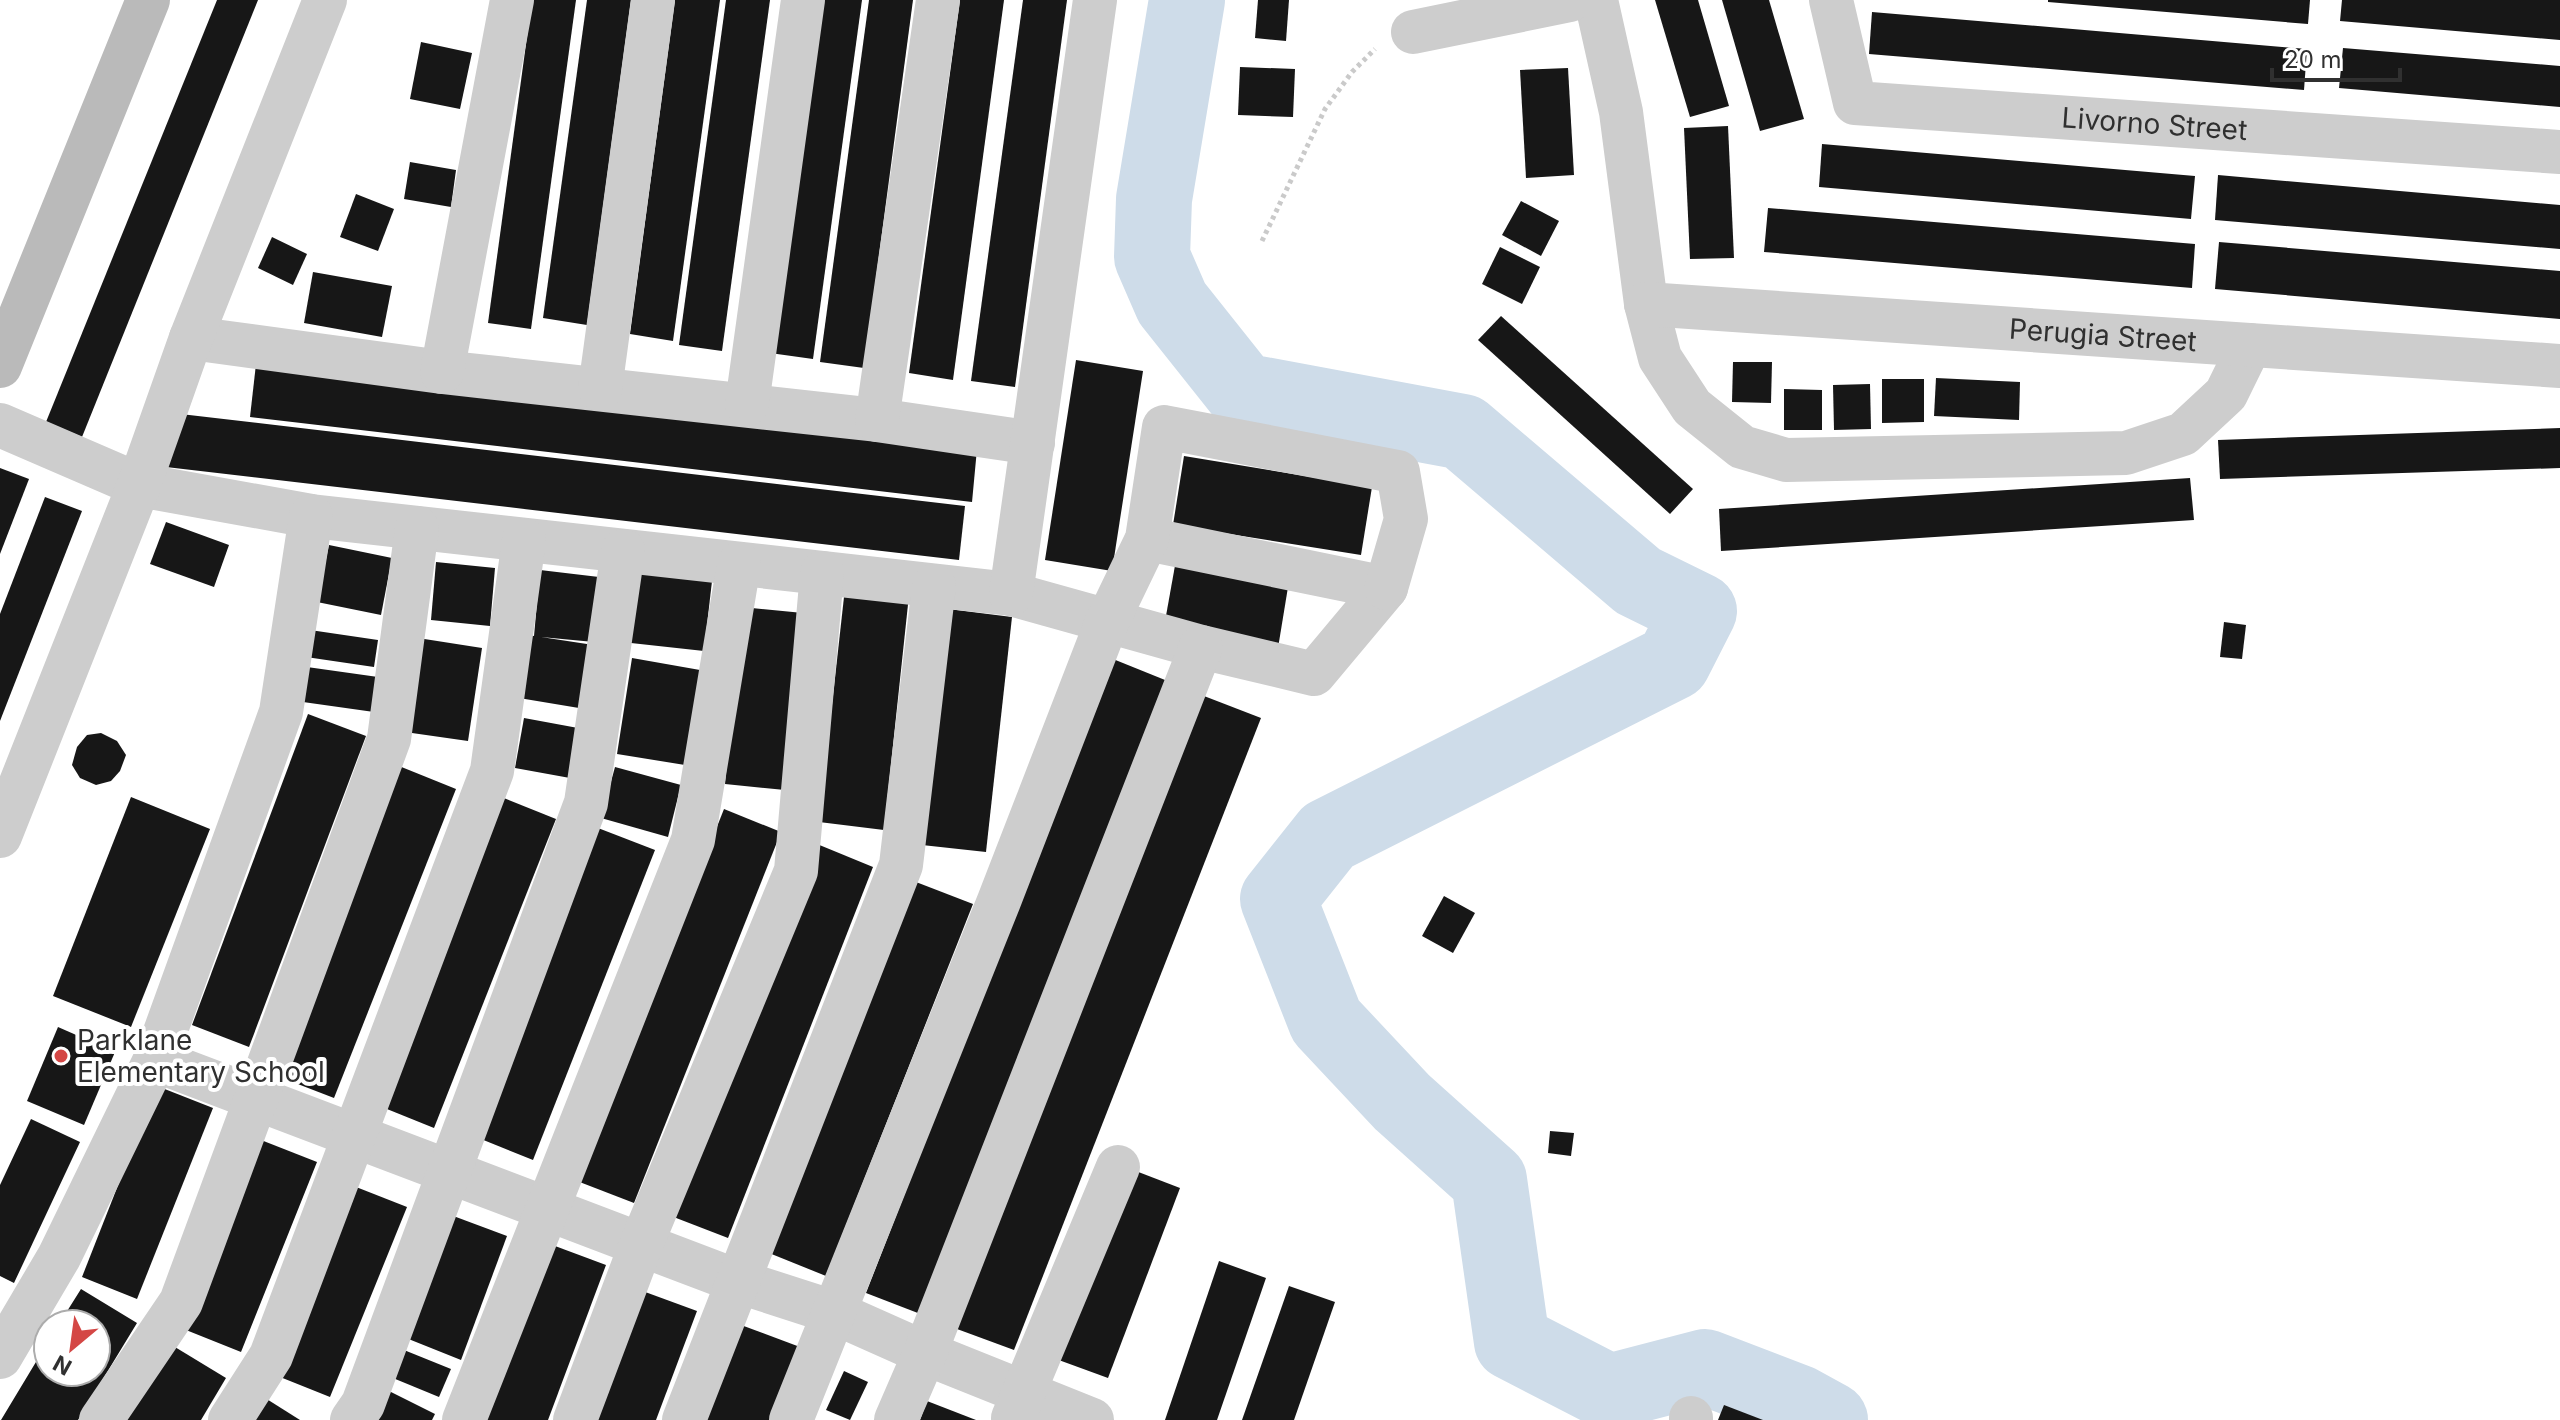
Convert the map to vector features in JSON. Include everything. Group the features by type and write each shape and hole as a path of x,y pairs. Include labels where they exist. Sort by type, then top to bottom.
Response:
{"street":[{"path":"0,366 148,0"},
{"path":"0,836 139,485 191,338 325,0"},
{"path":"442,372 512,0"},
{"path":"600,389 653,0"},
{"path":"747,404 803,0"},
{"path":"877,420 938,0"},
{"path":"1011,594 1095,0"},
{"path":"1413,32 1570,0"},
{"path":"1596,0 1621,112 1646,304 1660,358 1692,407 1742,447 1786,460 2126,453 2183,434 2226,394 2250,345"},
{"name":"Livorno Street","path":"1831,0 1855,103 2560,152"},
{"name":"Perugia Street","path":"1646,304 2560,366"},
{"path":"191,338 442,372 877,420 1033,443"},
{"path":"0,425 139,485 311,516 1011,594 1107,622 1201,647 1314,674 1386,588 1406,519 1398,472 1164,427 1147,539 1107,622 791,1420"},
{"path":"0,1357 59,1257 155,1060 281,712 311,516"},
{"path":"101,1420 181,1302 389,739 417,528"},
{"path":"1147,539 1386,588"},
{"path":"230,1420 271,1356 492,771 524,540"},
{"path":"352,1420 363,1404 451,1173 586,803 623,551"},
{"path":"464,1420 693,840 739,564"},
{"path":"575,1420 641,1245 796,871 822,573"},
{"path":"684,1420 901,865 934,586"},
{"path":"896,1420 1201,647"},
{"path":"155,1060 737,1281 833,1312 925,1353 1018,1406 1092,1420"},
{"path":"1018,1406 1118,1167"}],"path":[{"path":"1262,241 1325,109 1352,72 1378,46 1413,32"}],"building":[{"path":"217,0 258,0 82,437 46,422"},
{"path":"532,0 576,0 531,329 488,323"},
{"path":"587,0 631,0 587,325 543,318"},
{"path":"675,0 720,0 673,341 630,334"},
{"path":"726,0 770,0 722,351 679,345"},
{"path":"817,0 862,0 813,359 770,353"},
{"path":"869,0 913,0 864,368 820,362"},
{"path":"960,0 1004,0 953,380 909,373"},
{"path":"1023,0 1067,0 1015,387 971,381"},
{"path":"1258,0 1289,0 1286,41 1255,38"},
{"path":"1655,0 1698,0 1729,106 1690,117"},
{"path":"1722,0 1769,0 1804,119 1760,131"},
{"path":"2048,0 2310,0 2308,24"},
{"path":"2342,0 2560,0 2560,40 2340,21"},
{"path":"1872,12 2307,49 2304,90 1869,54"},
{"path":"421,42 472,53 460,109 410,99"},
{"path":"2343,48 2560,66 2560,107 2339,88"},
{"path":"1240,67 1295,69 1293,117 1238,115"},
{"path":"1568,68 1574,175 1526,178 1520,70"},
{"path":"1728,126 1734,258 1690,259 1684,128"},
{"path":"1822,144 2195,176 2191,219 1819,187"},
{"path":"410,162 456,170 451,207 404,199"},
{"path":"2218,175 2560,205 2560,249 2215,220"},
{"path":"356,194 394,209 378,251 340,237"},
{"path":"1521,201 1559,221 1541,256 1502,235"},
{"path":"1768,208 2195,244 2192,288 1764,252"},
{"path":"272,237 307,254 293,285 258,268"},
{"path":"2219,242 2560,271 2560,319 2215,289"},
{"path":"1500,247 1540,267 1522,304 1482,284"},
{"path":"313,272 392,286 382,337 304,323"},
{"path":"1501,316 1693,489 1670,514 1478,340"},
{"path":"1076,360 1143,371 1112,571 1045,560"},
{"path":"1733,362 1772,362 1771,403 1732,402"},
{"path":"256,364 977,449 972,502 250,417"},
{"path":"1936,378 2020,382 2019,420 1934,416"},
{"path":"1882,379 1924,379 1924,422 1882,423"},
{"path":"1870,384 1871,429 1834,430 1833,385"},
{"path":"1784,389 1822,390 1822,430 1784,430"},
{"path":"172,413 965,506 959,560 166,467"},
{"path":"2560,428 2560,468 2220,479 2218,440"},
{"path":"1184,456 1372,487 1361,555 1173,525"},
{"path":"0,468 29,479 0,554"},
{"path":"2190,478 2194,520 1721,551 1719,509"},
{"path":"45,497 82,511 0,721 0,614"},
{"path":"166,522 229,545 214,587 150,564"},
{"path":"329,545 392,558 381,615 317,602"},
{"path":"1176,560 1289,581 1278,648 1164,627"},
{"path":"436,562 495,568 490,626 431,620"},
{"path":"540,570 599,577 594,642 541,637 600,646 591,710 519,698 529,635 534,636"},
{"path":"639,573 712,581 704,651 631,643"},
{"path":"845,588 909,595 884,830 819,822"},
{"path":"742,607 803,613 785,790 725,784"},
{"path":"948,609 1012,617 986,852 922,845"},
{"path":"2224,622 2246,625 2242,659 2220,657"},
{"path":"310,630 378,640 374,667 306,657"},
{"path":"418,638 482,648 468,741 405,732"},
{"path":"632,658 700,670 685,765 617,754"},
{"path":"1113,659 1170,682 923,1315 866,1293"},
{"path":"307,667 378,677 374,712 303,702"},
{"path":"1204,696 1261,718 1014,1350 957,1329"},
{"path":"308,714 366,736 249,1047 192,1025"},
{"path":"524,718 578,728 570,778 515,768"},
{"path":"101,733 117,741 126,755 120,771 111,781 96,785 80,778 72,765 77,747 87,735"},
{"path":"399,766 456,789 334,1098 277,1076"},
{"path":"615,767 681,785 668,837 601,818"},
{"path":"499,796 556,819 434,1128 377,1105"},
{"path":"131,797 210,829 131,1027 53,996"},
{"path":"724,809 781,832 634,1203 577,1181"},
{"path":"598,828 655,850 533,1160 476,1137"},
{"path":"817,844 873,867 728,1238 671,1216"},
{"path":"916,882 973,904 826,1276 769,1253"},
{"path":"1444,896 1475,913 1453,953 1422,936"},
{"path":"58,1027 115,1052 84,1125 27,1101"},
{"path":"157,1086 213,1108 137,1299 82,1277"},
{"path":"31,1119 80,1142 14,1283 0,1276 0,1185"},
{"path":"1550,1131 1574,1133 1571,1156 1548,1153"},
{"path":"261,1140 317,1162 241,1352 186,1330"},
{"path":"1128,1168 1180,1188 1108,1378 1056,1359"},
{"path":"351,1185 407,1207 330,1397 275,1375"},
{"path":"448,1214 507,1236 461,1360 401,1336"},
{"path":"547,1243 606,1265 548,1420 480,1420"},
{"path":"1219,1261 1266,1278 1217,1420 1165,1420"},
{"path":"1289,1286 1335,1302 1294,1420 1242,1420"},
{"path":"81,1289 137,1323 112,1364 112,1308 69,1308"},
{"path":"637,1289 697,1311 656,1420 588,1420"},
{"path":"741,1325 800,1347 773,1420 705,1420"},
{"path":"170,1344 226,1378 201,1420 124,1420"},
{"path":"399,1348 451,1369 439,1397 388,1376"},
{"path":"32,1369 32,1388 97,1388 78,1420 1,1420"},
{"path":"844,1371 868,1382 850,1420 826,1410"},
{"path":"385,1389 435,1414 432,1420 371,1420"},
{"path":"254,1391 300,1420 237,1420"},
{"path":"927,1401 976,1420 920,1420"},
{"path":"1724,1405 1763,1420 1718,1420"}],"waterway":[{"path":"1187,0 1154,199 1152,257 1172,303 1242,391 1463,432 1638,581 1699,611 1673,662 1328,836 1278,899 1326,1021 1402,1102 1489,1180 1512,1342 1609,1392 1705,1367 1799,1403 1830,1420"}],"place":[{"name":"Parklane Elementary School","path":"61,1056"}]}
